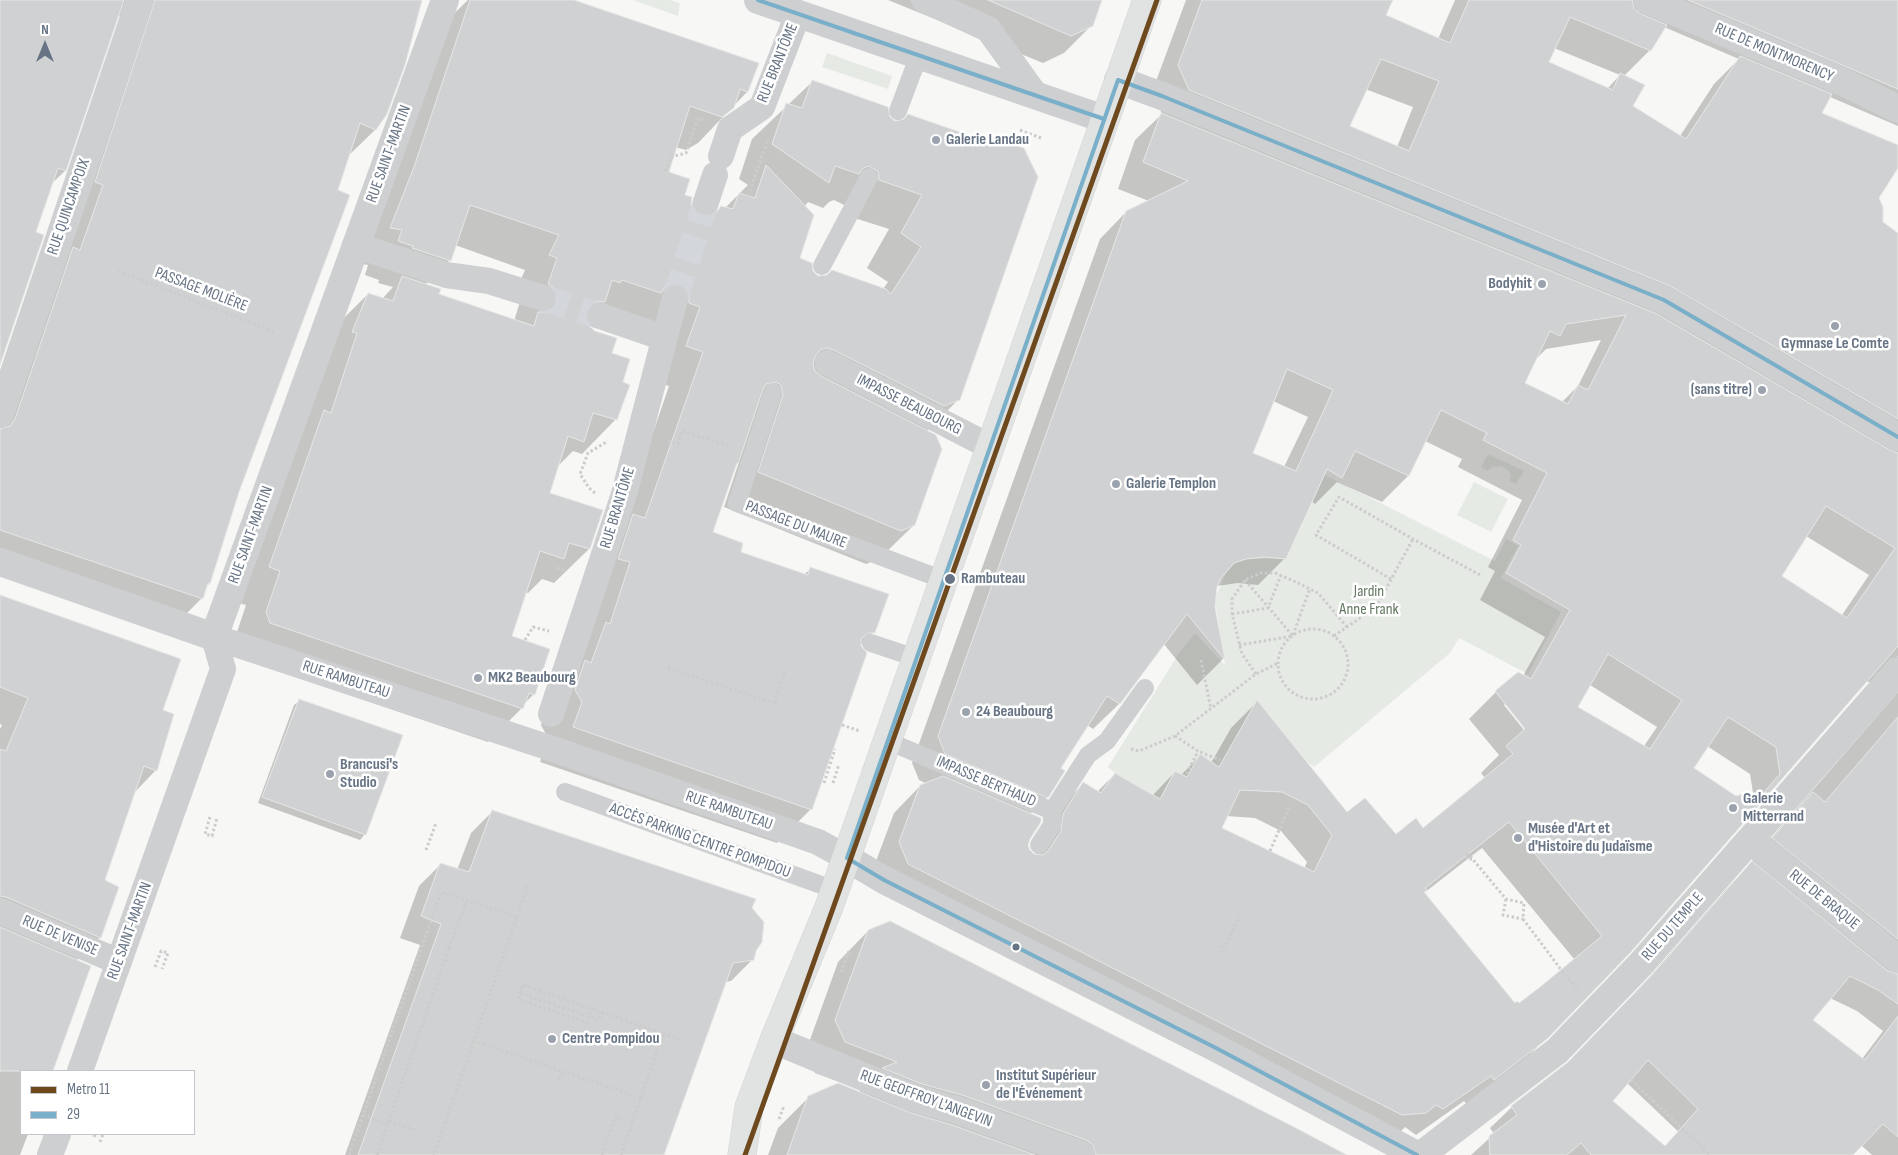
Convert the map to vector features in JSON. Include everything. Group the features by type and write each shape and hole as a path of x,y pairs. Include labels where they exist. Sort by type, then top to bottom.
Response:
{"main road":[{"path":"742,1155 749,1107 847,858 1147,0"}],"street":[{"name":"RUE QUINCAMPOIX","path":"0,414 140,0"},
{"name":"RUE SAINT-MARTIN","path":"80,1070 223,669 214,637 445,0"},
{"path":"758,0 1104,119"},
{"path":"924,0 988,29 1035,94"},
{"name":"RUE DE MONTMORENCY","path":"1647,0 1841,81 1898,109"},
{"name":"RUE BRANTÔME","path":"706,202 730,129 762,108 798,14"},
{"path":"1118,80 1180,103 1664,300 1898,437"},
{"path":"355,245 446,275 489,281 543,298"},
{"name":"RUE BRANTÔME","path":"541,746 563,718 551,714 624,494 675,298"},
{"path":"600,316 664,338"},
{"name":"IMPASSE BEAUBOURG","path":"828,363 977,440 991,443"},
{"name":"RUE RAMBUTEAU","path":"0,562 214,637 541,746 818,842 884,880 1216,1048 1417,1155"},
{"name":"RUE DU TEMPLE","path":"1421,1155 1557,1051 1641,964 1898,670"},
{"name":"RUE DE BRAQUE","path":"1750,840 1898,959"},
{"name":"RUE DE VENISE","path":"0,911 119,962"},
{"name":"RUE GEOFFROY L'ANGEVIN","path":"774,1040 917,1100 957,1110 1081,1155"},
{"path":"50,1155 58,1135"}],"lane":[{"path":"902,112 924,56"},
{"path":"822,266 869,177"},
{"name":"PASSAGE DU MAURE","path":"773,392 737,503 944,580"},
{"path":"871,643 916,658"},
{"name":"IMPASSE BERTHAUD","path":"888,741 1052,811 1088,755 1107,741 1144,688"},
{"name":"ACCÈS PARKING CENTRE POMPIDOU","path":"565,792 835,890"},
{"path":"1039,846 1052,825 1052,811"}],"path":[{"path":"748,196 770,130 762,108"},
{"path":"1020,130 1041,138"},
{"name":"PASSAGE MOLIÈRE","path":"118,271 275,332"},
{"path":"665,448 668,440 678,444 682,431 753,455"},
{"path":"589,488 580,474 588,452 613,437 639,435"},
{"path":"1391,579 1316,535 1339,497 1413,540 1482,576"},
{"path":"1334,636 1376,607 1413,540"},
{"path":"557,568 564,571"},
{"path":"1256,674 1242,654 1232,614 1232,599 1245,580 1261,573 1275,573 1310,588 1318,592 1347,627"},
{"path":"1268,608 1281,575"},
{"path":"1245,580 1293,636"},
{"path":"1293,636 1310,588"},
{"path":"1232,614 1268,608"},
{"path":"1303,630 1324,630 1334,636 1342,644 1347,655 1348,666 1345,678 1338,688 1329,695 1318,699 1306,698 1295,694 1280,675 1278,663 1285,643 1303,630"},
{"path":"1239,645 1293,636"},
{"path":"1201,660 1212,709"},
{"path":"1107,741 1139,751 1175,736 1256,674 1278,663"},
{"path":"668,668 776,704 785,672"},
{"path":"1175,736 1198,751 1220,760"},
{"path":"824,782 835,749"},
{"path":"1187,774 1198,751"},
{"path":"833,783 839,764"},
{"path":"1270,851 1290,805"},
{"path":"210,817 205,834 212,836 217,818"},
{"path":"426,850 436,823"},
{"path":"1472,859 1506,899 1524,903 1523,919 1562,972 1580,992"},
{"path":"434,1155 528,885"},
{"path":"349,1155 441,892 517,917"},
{"path":"1506,899 1503,915 1523,919"},
{"path":"445,960 377,1155 467,900"},
{"path":"1222,953 1241,914"},
{"path":"450,948 454,950"},
{"path":"156,967 161,951 168,953 162,969"},
{"path":"841,972 849,951"},
{"path":"447,954 452,956"},
{"path":"445,960 450,962"},
{"path":"584,1006 592,1009 587,1023 518,998 523,985 602,1012 663,1034 679,1039"},
{"path":"520,993 599,1020 602,1012"},
{"path":"621,1155 663,1034"},
{"path":"474,1041 641,1098"},
{"path":"559,1080 563,1071"},
{"path":"1632,1080 1710,1155"},
{"path":"362,1115 388,1124 377,1155"},
{"path":"602,1155 615,1117 621,1119"},
{"path":"389,1121 418,1131"},
{"path":"100,1142 103,1135"}],"green space":[{"path":"633,0 670,0 680,3 678,16"},
{"path":"827,53 892,76 888,89 822,67"},
{"path":"1488,454 1524,471 1516,484 1510,481 1511,475 1509,471 1501,466 1492,467 1488,471 1481,467"},
{"name":"Jardin Anne Frank","path":"1325,475 1495,561 1506,539 1518,546 1501,578 1561,612 1528,674 1459,638 1450,653 1314,767 1306,761 1257,701 1208,788 1175,771 1160,799 1115,773 1108,767 1179,653 1195,633 1225,665 1215,599 1226,573 1235,563 1247,559 1286,559"},
{"path":"1474,482 1508,499 1491,532 1457,515"}],"building":[{"path":"0,0 124,0 66,171 58,168 36,232 44,235 0,365"},
{"path":"155,0 422,0 405,65 387,114 376,130 360,123 338,190 350,195 239,492 210,584 208,583 203,599 0,530 0,429 10,426 15,419 73,247 80,250 103,185 95,182"},
{"path":"470,0 574,0 759,63 748,92 740,89 734,108 722,117 690,106 669,172 690,179 685,195 692,197 691,205 695,212 709,217 716,213 721,206 733,209 739,193 755,198 766,165 814,215 800,258 812,263 813,271 818,276 827,275 832,270 886,289 891,294 921,247 901,233 922,195 879,180 878,171 869,166 863,168 859,174 835,166 829,183 772,144 786,103 802,108 812,80 888,107 890,117 895,121 904,119 908,114 997,145 999,140 1024,148 1038,177 960,400 944,406 834,350 827,348 820,350 815,357 813,364 815,371 821,376 936,435 942,449 915,525 901,531 758,472 783,395 781,385 776,382 766,384 763,389 713,532 743,543 741,552 808,575 810,567 889,594 875,633 868,633 861,639 861,646 867,653 812,810 573,727 582,702 575,690 585,660 591,663 606,622 610,624 630,562 618,559 633,514 645,518 703,352 686,346 700,307 689,303 689,294 686,288 679,284 671,284 665,287 661,293 622,280 620,283 612,280 605,302 597,301 590,305 586,311 585,318 589,326 595,331 617,338 612,353 630,359 623,382 630,385 617,420 593,413 584,442 568,436 550,493 603,510 590,549 569,543 564,559 540,551 512,636 550,649 535,695 529,693 523,709 270,623 266,612 280,571 269,567 324,410 331,413 357,333 352,332 368,293 393,301 402,276 441,289 439,294 534,326 538,312 547,312 553,309 557,303 557,294 554,288 548,284 557,258 549,255 559,235 470,205 451,261 412,248 413,246 398,241 402,230 390,228 414,167"},
{"path":"988,0 1102,0 1093,26 1071,36"},
{"path":"1202,0 1393,0 1386,15 1450,43 1469,0 1632,0 1634,9 1641,14 1667,25 1651,51 1570,17 1549,62 1613,90 1620,73 1645,85 1633,106 1686,139 1740,56 1832,94 1822,113 1898,145 1898,168 1879,198 1883,207 1883,222 1898,233 1898,419 1670,286 1189,90 1178,65","holes":["1381,59 1439,81 1409,151 1350,126"]},
{"path":"1688,0 1898,0 1898,89 1847,67"},
{"path":"1161,113 1657,314 1898,453 1898,646 1630,953 1547,1039 1494,1080 1491,1076 1443,1109 1436,1105 1426,1113 1402,1115 908,864 899,842 920,785 943,776 1041,818 1041,822 1028,845 1034,854 1043,855 1048,851 1061,831 1063,814 1083,782 1101,793 1115,773 1160,799 1175,771 1187,777 1200,754 1219,767 1257,700 1347,812 1365,798 1396,834 1416,818 1423,828 1513,754 1506,746 1525,729 1495,691 1518,672 1531,679 1570,610 1506,573 1521,545 1513,540 1547,473 1483,440 1487,433 1441,410 1409,476 1355,451 1342,478 1327,469 1286,559 1265,557 1246,559 1234,563 1221,578 1217,587 1215,607 1225,660 1187,614 1120,704 1107,696 1061,768 1065,771 1048,798 945,754 938,736 1126,211 1188,181 1143,162","holes":["1626,315 1588,390 1578,385 1568,404 1525,383 1550,331 1560,336 1566,324","1287,369 1333,390 1296,471 1253,453","1826,506 1895,548 1847,618 1782,576","1608,654 1682,700 1650,749 1578,707","1728,717 1776,747 1780,774 1758,799 1746,793 1736,796 1694,768","1240,790 1282,792 1308,805 1332,835 1314,872 1222,828","1509,822 1602,936 1540,987 1519,1003 1517,1001 1515,1003 1424,892 1427,890 1425,888"]},
{"path":"0,595 181,659 163,710 174,714 157,771 144,766 105,880 119,887 101,938 0,896 0,749 6,751 28,698 0,687"},
{"name":"Brancusi's Studio","path":"299,699 403,735 366,835 262,797"},
{"path":"1898,717 1898,939 1772,838 1813,792 1825,802"},
{"name":"Centre Pompidou","path":"492,810 756,899 752,908 764,922 762,942 756,951 754,960 733,963 664,1155 358,1155 441,924 421,916 440,863 469,872"},
{"path":"1752,861 1888,971 1898,974 1898,1004 1878,990 1850,976 1813,1020 1865,1060 1898,1016 1898,1137 1883,1124 1853,1155 1591,1155 1581,1143 1567,1155 1490,1155 1489,1136 1517,1115 1511,1106 1568,1062 1652,975","holes":["1648,1060 1698,1109 1665,1146 1613,1101"]},
{"path":"890,921 1347,1155 1096,1155 1093,1145 1086,1140 962,1095 922,1084 882,1068 897,1062 845,1042 835,1020 868,930"},
{"path":"0,927 91,966 53,1070 0,1071"},
{"path":"838,1083 911,1113 952,1125 1035,1155 787,1155 808,1096"}],"tunnel":[{"path":"675,298 706,202"},
{"path":"543,298 600,316"}],"metro line":[{"name":"11","path":"745,1155 1157,0"}],"transit line":[{"name":"29","path":"758,0 1104,119"},
{"name":"29","path":"1417,1155 1216,1048 884,880 847,858 1118,80 1162,96 1664,300 1898,437"}],"place":[{"name":"Galerie Landau","path":"936,140"},
{"name":"Bodyhit","path":"1542,284"},
{"name":"Gymnase Le Comte","path":"1835,326"},
{"name":"(sans titre)","path":"1762,390"},
{"name":"Galerie Templon","path":"1116,484"},
{"name":"Rambuteau","path":"950,579"},
{"name":"MK2 Beaubourg","path":"478,678"},
{"name":"24 Beaubourg","path":"966,712"},
{"name":"Brancusi's Studio","path":"330,774"},
{"name":"Galerie Mitterrand","path":"1733,808"},
{"name":"Musée d'Art et d'Histoire du Judaïsme","path":"1518,838"},
{"name":"Centre Pompidou","path":"552,1039"},
{"name":"Institut Supérieur de l'Événement","path":"986,1085"}]}
